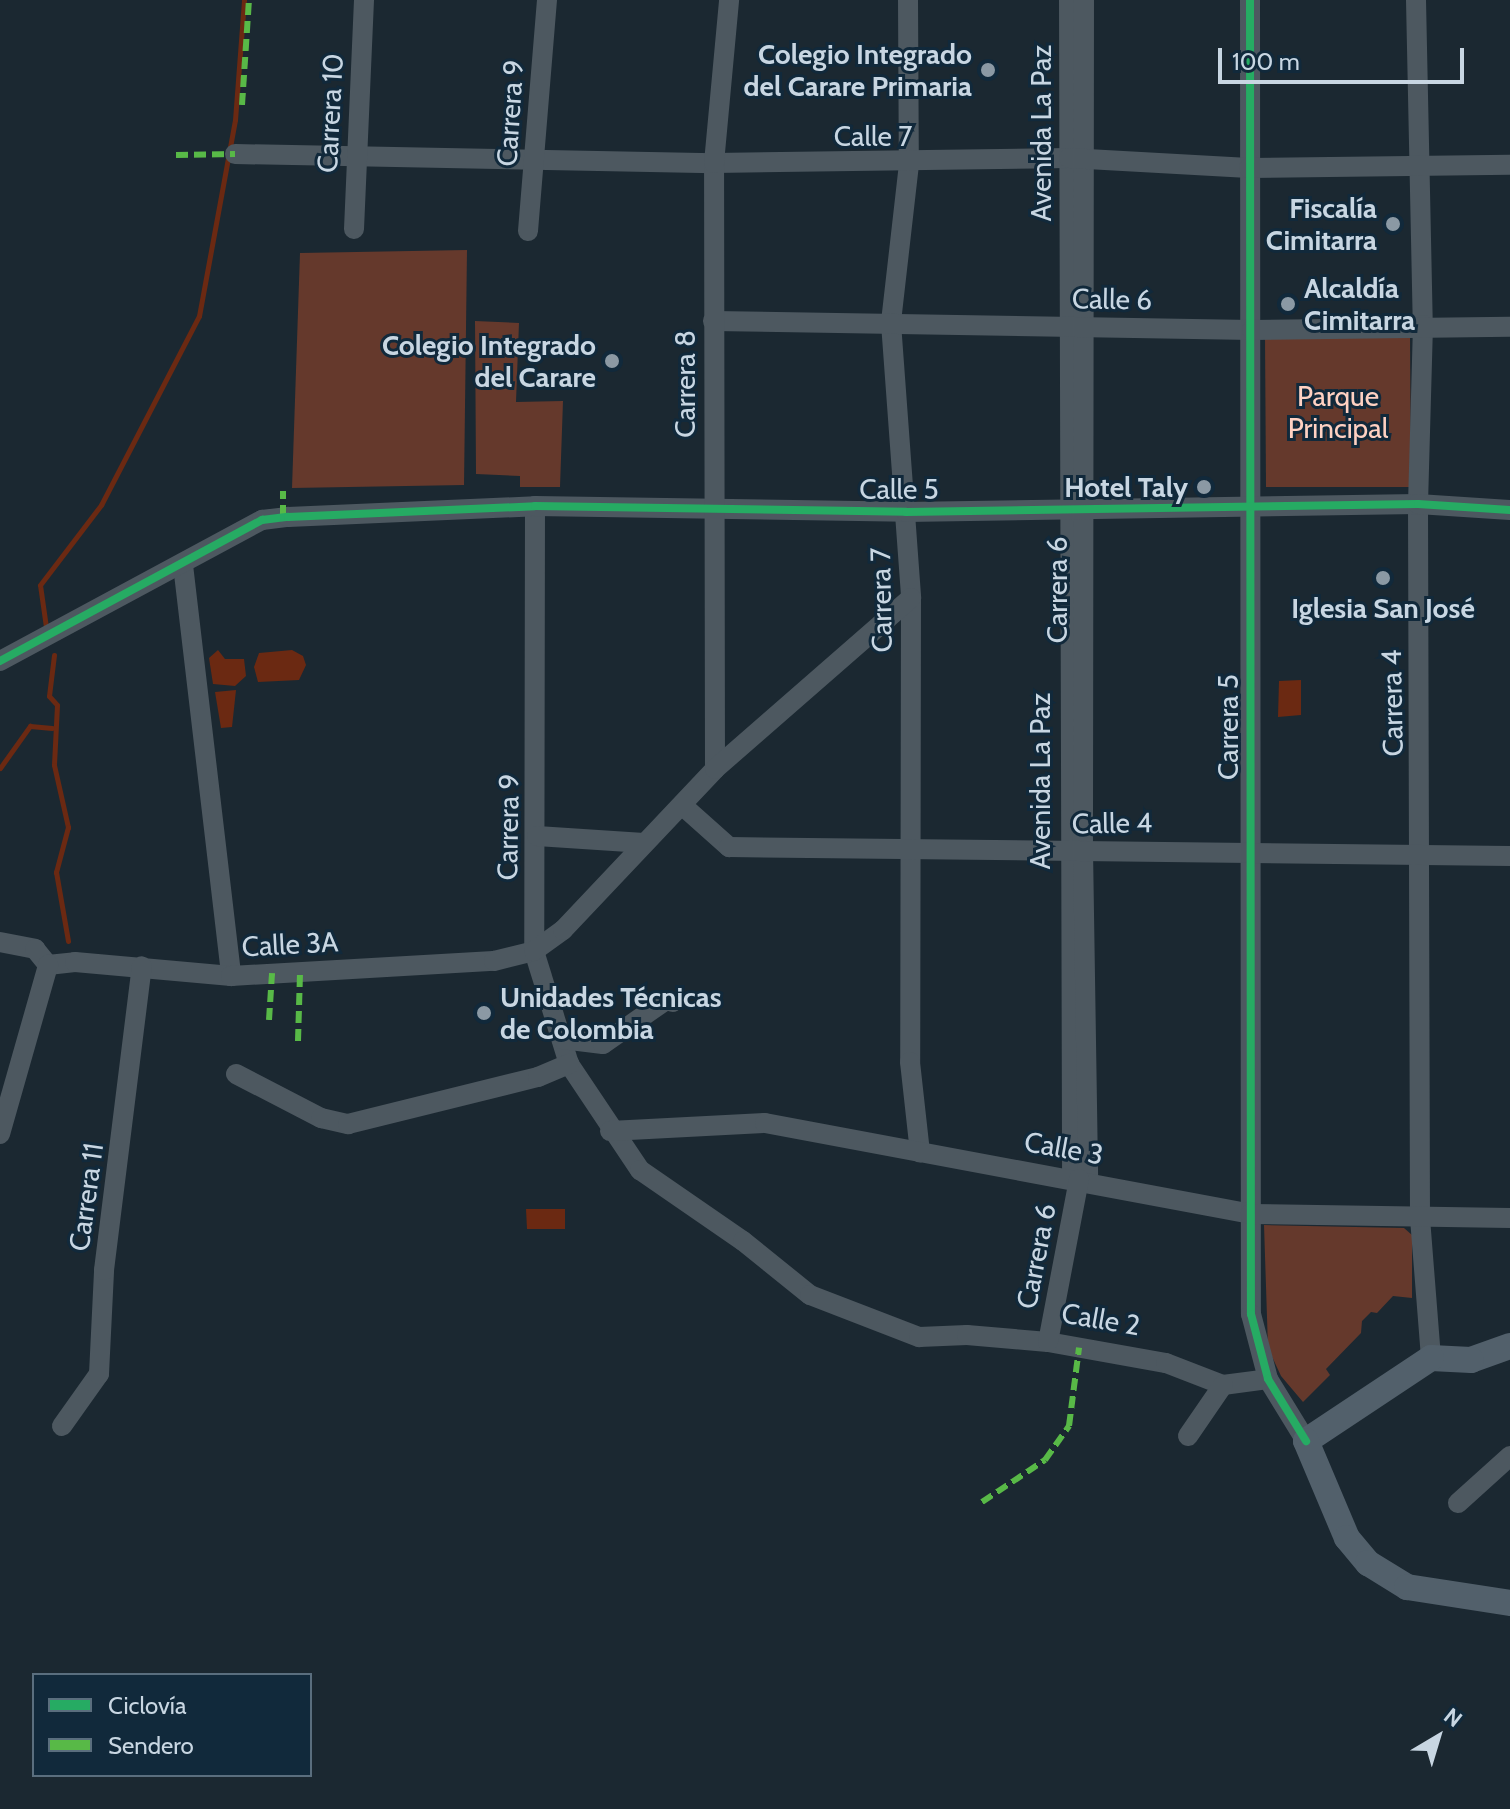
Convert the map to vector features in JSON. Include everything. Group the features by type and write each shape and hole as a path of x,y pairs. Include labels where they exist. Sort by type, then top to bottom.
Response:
{"main road":[{"path":"1510,1346 1471,1360 1431,1358 1306,1441 1347,1538 1368,1563 1407,1587 1510,1603"}],"street":[{"name":"Carrera 10","path":"354,229 364,0"},
{"name":"Carrera 9","path":"528,231 547,0"},
{"name":"Carrera 8","path":"715,769 712,508 714,163 729,0"},
{"name":"Carrera 7","path":"908,0 909,164 891,323 911,598 910,1062 920,1152"},
{"name":"Avenida La Paz","path":"1069,0 1077,158"},
{"name":"Carrera 6","path":"1048,1342 1080,1179 1075,851 1077,158 1084,0"},
{"name":"Carrera 5","path":"1250,0 1251,1314 1268,1379 1306,1441"},
{"name":"Carrera 4","path":"1416,0 1422,163 1423,325 1418,504 1422,857 1420,1218 1431,1358"},
{"name":"Calle 7","path":"235,154 356,160 535,162 909,164 1077,158 1249,168 1422,163 1510,165"},
{"name":"Calle 6","path":"713,321 1252,330 1423,325 1510,327"},
{"name":"Calle 5","path":"0,661 262,520 288,517 535,506 906,512 1077,508 1248,510 1418,504 1510,510"},
{"name":"Carrera 9","path":"535,506 537,836 534,951 569,1064 610,1131 640,1170 743,1241 810,1295 919,1337"},
{"path":"183,565 231,976"},
{"path":"534,951 563,930 715,769 911,598"},
{"name":"Calle 4","path":"683,806 729,847 1510,856"},
{"path":"537,836 644,843"},
{"path":"0,942 35,949 48,965 0,1134"},
{"name":"Calle 3A","path":"48,965 142,966 231,976 494,961 534,951"},
{"name":"Carrera 11","path":"62,1426 99,1374 104,1270 142,966"},
{"path":"562,1039 603,1044 666,1000 673,1002"},
{"path":"236,1074 321,1118 348,1124 538,1077 569,1064"},
{"name":"Calle 3","path":"610,1131 765,1123 1080,1179 1250,1214 1510,1218"},
{"name":"Calle 2","path":"919,1337 967,1335 1048,1342 1166,1363 1223,1385 1268,1379"},
{"path":"1188,1436 1223,1385"},
{"path":"1458,1503 1510,1456"}],"green space":[{"path":"467,250 464,485 292,488 300,253"},
{"path":"475,321 519,323 516,402 563,401 560,487 520,487 520,476 476,474"},
{"name":"Parque Principal","path":"1265,336 1410,337 1411,487 1266,487"},
{"path":"1264,1225 1404,1228 1412,1235 1412,1298 1393,1296 1377,1313 1371,1312 1362,1321 1361,1333 1326,1369 1330,1375 1303,1402 1281,1376 1268,1348"}],"shaded area":[{"path":"218,650 225,659 244,659 246,676 235,686 213,684 209,658"},
{"path":"292,650 303,656 306,665 299,680 258,682 254,667 259,653"},
{"path":"1301,680 1301,715 1278,717 1279,681"},
{"path":"236,690 232,727 221,728 215,692"},
{"path":"526,1209 565,1209 565,1229 527,1229"}],"waterway":[{"path":"46,627 40,585 101,505 199,316 235,120 244,0"},
{"path":"54,655 49,696 57,705 54,765 68,827 56,872 68,941"},
{"path":"0,768 30,726 52,728"}],"marked path":[{"path":"242,105 249,0"},
{"path":"176,155 235,154"},
{"path":"283,491 283,517"},
{"path":"298,1041 300,972"},
{"path":"269,1020 272,973"},
{"path":"982,1502 1045,1460 1069,1426 1079,1348"}],"cycle path":[{"path":"1250,0 1251,1314 1268,1379 1306,1441"},
{"path":"0,661 262,520 288,517 535,506 906,512 1418,504 1510,510"}],"place":[{"name":"Colegio Integrado del Carare Primaria","path":"988,70"},
{"name":"Fiscalía Cimitarra","path":"1393,224"},
{"name":"Alcaldía Cimitarra","path":"1288,304"},
{"name":"Colegio Integrado del Carare","path":"612,361"},
{"name":"Hotel Taly","path":"1204,487"},
{"name":"Iglesia San José","path":"1383,578"},
{"name":"Unidades Técnicas de Colombia","path":"484,1013"}]}
